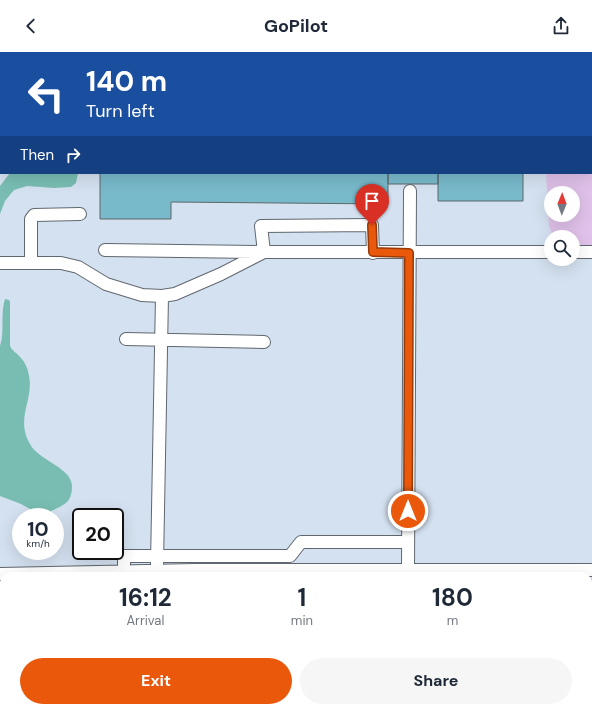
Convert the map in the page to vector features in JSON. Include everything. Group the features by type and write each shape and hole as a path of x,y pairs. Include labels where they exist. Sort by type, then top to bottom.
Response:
{"lane":[{"path":"408,570 410,191"},
{"path":"31,262 31,219 34,215 80,214"},
{"path":"264,252 261,226 372,225 373,252"},
{"path":"105,250 409,253 544,252"},
{"path":"0,263 31,262 78,267 106,284 142,295 162,296 174,294 215,277 264,252"},
{"path":"580,252 592,252"},
{"path":"157,570 162,296"},
{"path":"126,339 264,342"},
{"path":"124,571 124,556 290,556 301,542 408,542"},
{"path":"195,557 195,570"},
{"path":"224,572 231,557"},
{"path":"264,557 264,570"},
{"path":"83,572 157,570 224,572 264,570 303,572"},
{"path":"351,572 408,570 592,570"}],"shaded area":[{"path":"0,174 592,174 592,572 0,572"},
{"path":"9,174 78,174 76,183 71,187 54,188 27,186 14,190 5,201 0,214 0,186"},
{"path":"546,174 592,174 592,247 580,244 580,230 550,230 549,222 580,222 580,186 547,186"},
{"path":"5,299 9,300 10,346 23,361 29,376 30,385 24,417 26,435 34,450 61,469 71,480 72,492 69,500 57,508 28,508 0,496 0,346"}],"building":[{"path":"100,174 388,174 388,204 171,202 171,219 100,219"},
{"path":"388,174 438,174 438,184 388,184"},
{"path":"438,174 523,174 523,201 438,201"}],"route":[{"path":"372,225 373,252 409,253 408,511"}]}
